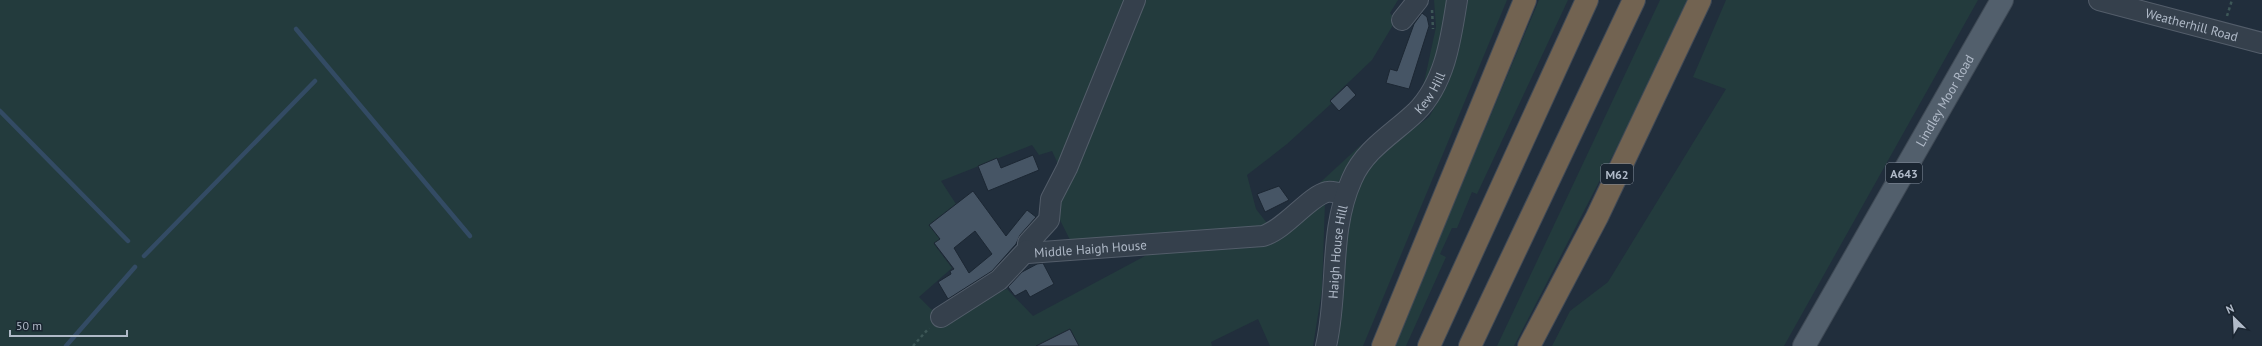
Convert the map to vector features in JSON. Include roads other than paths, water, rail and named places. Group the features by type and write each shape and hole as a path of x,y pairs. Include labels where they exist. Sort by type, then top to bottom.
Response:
{"highway":[{"path":"1383,346 1526,0"},
{"path":"1429,346 1587,0"},
{"path":"1470,346 1634,0"},
{"name":"M62","path":"1529,346 1597,217 1700,0"}],"main road":[{"name":"Lindley Moor Road","path":"1804,346 2002,0"}],"street":[{"name":"Middle Haigh House","path":"1135,0 1067,168 1051,199 1049,220 1028,243 1028,253 1263,236 1273,233 1320,195 1333,192 1345,195"},
{"path":"1402,20 1418,0"},
{"name":"Kew Hill","path":"1362,161 1386,136 1416,112 1432,90 1444,65 1457,0"},
{"name":"Weatherhill Road","path":"2099,0 2262,43"},
{"name":"Haigh House Hill","path":"1326,346 1337,228 1345,195 1362,161"},
{"path":"941,317 998,280 1027,250"}],"waterway":[{"path":"296,29 470,236"},
{"path":"144,256 315,81"},
{"path":"0,111 128,241"},
{"path":"66,346 135,267"}]}
